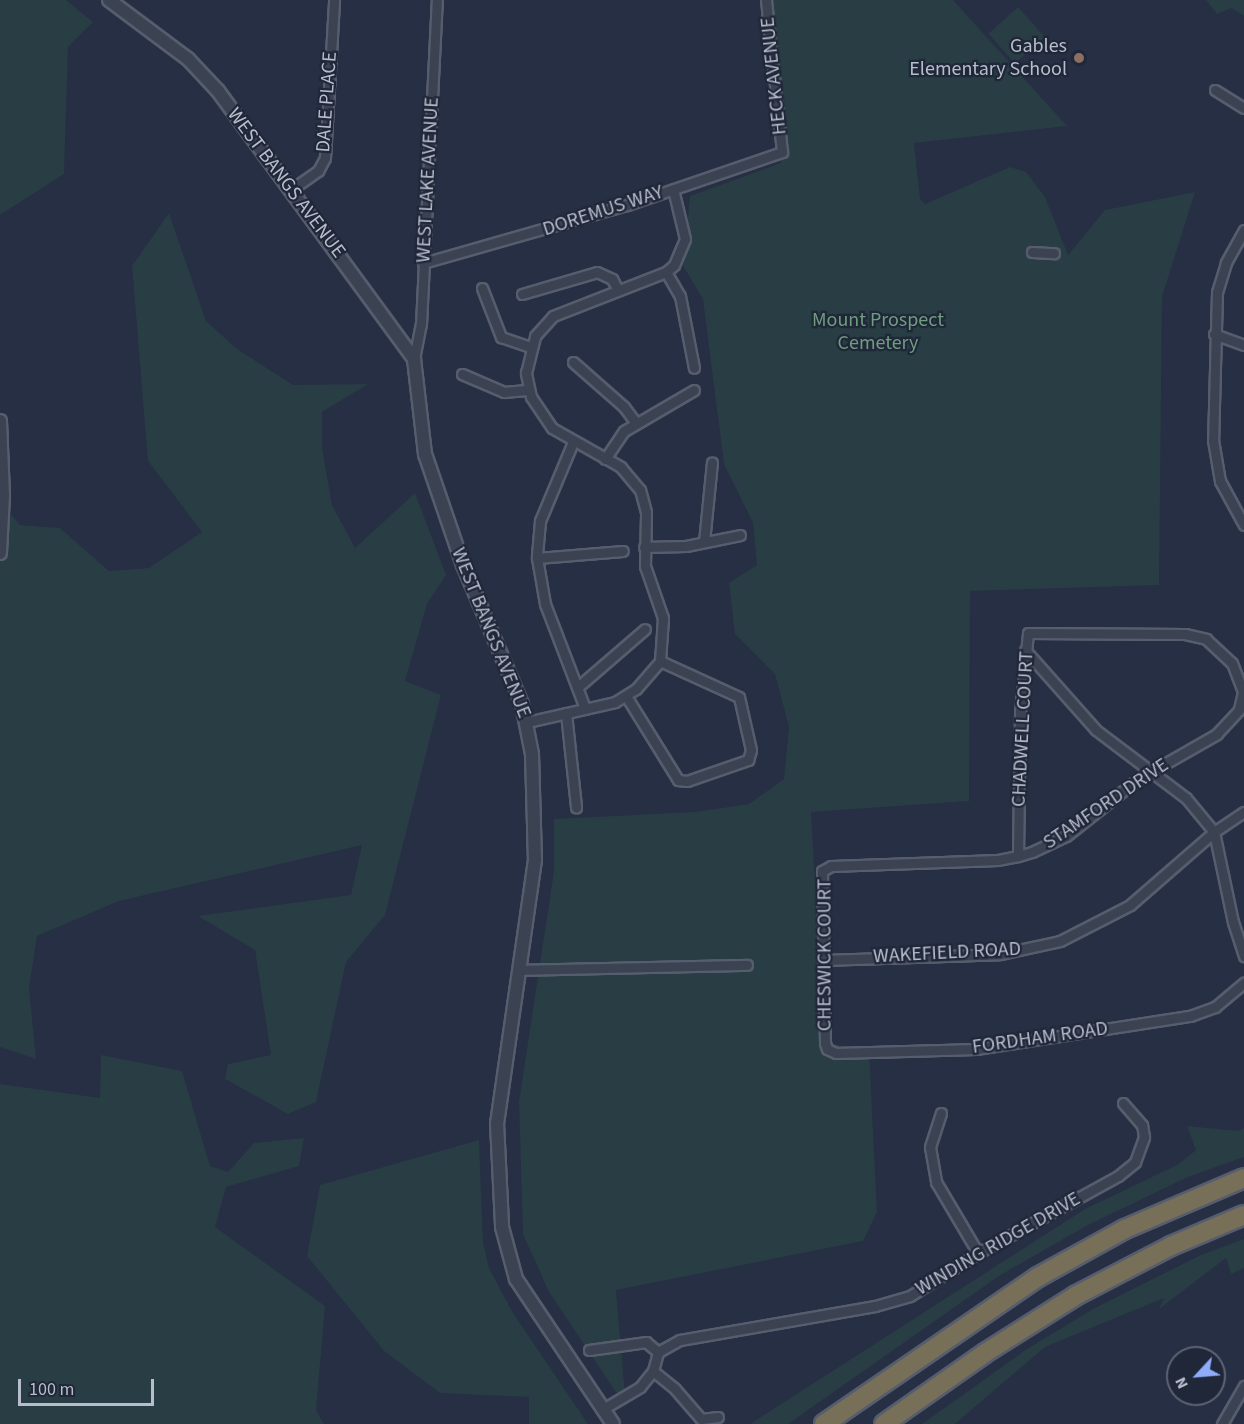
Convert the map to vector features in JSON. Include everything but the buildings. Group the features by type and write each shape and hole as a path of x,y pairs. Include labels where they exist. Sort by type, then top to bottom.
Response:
{"highway":[{"path":"824,1424 1038,1276 1125,1229 1244,1178"},
{"path":"884,1424 1075,1296 1171,1246 1244,1215"}],"street":[{"name":"WEST BANGS AVENUE","path":"109,0 194,65 292,189 414,359 426,454 440,501 527,722 537,801 536,840 497,1123 502,1227 520,1286 613,1424"},
{"name":"DALE PLACE","path":"292,189 318,171 325,158 334,0"},
{"name":"WEST LAKE AVENUE","path":"414,359 421,324 437,0"},
{"name":"HECK AVENUE","path":"766,0 782,152"},
{"path":"1215,90 1244,108"},
{"name":"DOREMUS WAY","path":"423,263 673,189 782,152"},
{"path":"527,722 626,696 660,660 663,618 646,571 644,548 646,512 640,490 621,467 573,442 552,428 529,390 526,373 530,347 546,321 559,312 666,272 679,258 685,239 673,189"},
{"path":"1243,232 1220,279 1214,334 1214,453 1225,492 1244,525"},
{"path":"1032,252 1054,253"},
{"path":"522,294 597,272 612,279 618,290"},
{"path":"666,272 680,296 694,368"},
{"path":"482,288 501,337 530,347"},
{"path":"1214,334 1244,345"},
{"path":"573,362 624,407 636,423"},
{"path":"462,374 504,392 529,390"},
{"path":"605,459 617,438 636,423 694,390"},
{"path":"0,421 3,495 0,553"},
{"path":"573,442 540,521 537,558 545,604 579,686 585,708"},
{"path":"704,542 712,462"},
{"path":"644,548 704,542 740,535"},
{"path":"537,558 623,551"},
{"path":"579,686 645,628"},
{"name":"CHADWELL COURT","path":"1018,856 1020,712 1028,633 1200,637 1227,655 1243,692"},
{"path":"1025,650 1096,730 1153,770 1186,798 1214,832 1233,922 1244,956"},
{"path":"626,696 678,780 687,781 748,759 751,750 739,697 660,660"},
{"name":"STAMFORD DRIVE","path":"831,866 987,861 1018,856 1066,836 1153,770 1217,734 1239,710 1243,692"},
{"path":"566,713 576,807"},
{"name":"WAKEFIELD ROAD","path":"823,960 1000,954 1060,941 1130,905 1214,832 1244,812"},
{"name":"CHESWICK COURT","path":"827,1049 821,877 822,871 831,866"},
{"path":"519,970 747,965"},
{"name":"FORDHAM ROAD","path":"827,1049 836,1053 976,1049 1178,1018 1208,1011 1244,983"},
{"name":"WINDING RIDGE DRIVE","path":"658,1352 680,1340 888,1304 924,1289 978,1253 1130,1167 1142,1151 1144,1137 1142,1125 1124,1102"},
{"path":"941,1113 930,1147 936,1182 978,1253"},
{"path":"589,1350 646,1342 658,1352 653,1371 640,1387 603,1409"},
{"path":"653,1371 675,1389 701,1419 718,1417"},
{"path":"1222,1424 1244,1386"}],"green space":[{"path":"0,0 66,0 93,22 68,47 64,174 0,215"},
{"name":"Mount Prospect Cemetery","path":"765,0 953,0 1067,126 914,143 920,199 925,204 1010,167 1026,172 1045,197 1068,255 1105,210 1195,192 1162,297 1159,585 970,591 969,801 811,812 824,1042 869,1051 877,1212 863,1241 616,1290 626,1407 549,1292 523,1234 519,1102 554,871 554,819 695,812 749,804 784,779 789,727 775,674 735,634 729,583 757,565 753,523 724,464 703,299 683,266 690,196 781,163"},
{"path":"1206,0 1244,0 1244,16 1232,8 1217,14"},
{"path":"1018,7 1045,37 1015,63 988,34"},
{"path":"169,213 206,321 237,349 293,385 368,384 322,412 322,448 332,505 355,548 415,493 446,575 427,604 405,681 441,695 385,915 346,962 316,1102 288,1114 225,1079 228,1064 271,1055 255,950 198,916 351,895 362,845 119,901 37,936 29,988 36,1059 0,1047 0,501 20,525 60,528 109,571 149,568 202,532 148,461 132,266"},
{"path":"101,1055 182,1071 210,1166 228,1172 254,1143 304,1138 299,1166 226,1187 215,1227 325,1306 316,1410 324,1424 0,1424 0,1084 100,1098"},
{"path":"1187,1126 1238,1131 1244,1128 1244,1157 1188,1177 1088,1225 999,1276 788,1424 750,1424 1085,1209 1179,1164 1196,1150"},
{"path":"479,1140 483,1242 489,1268 513,1313 588,1424 529,1424 529,1397 440,1393 384,1351 307,1256 320,1185"},
{"path":"1244,1239 1244,1268 1231,1274 1226,1258 1159,1309 1164,1298 1045,1347 955,1424 922,1424 1027,1349 1093,1309 1201,1255"}],"place":[{"name":"Gables Elementary School","path":"1079,58"}]}
